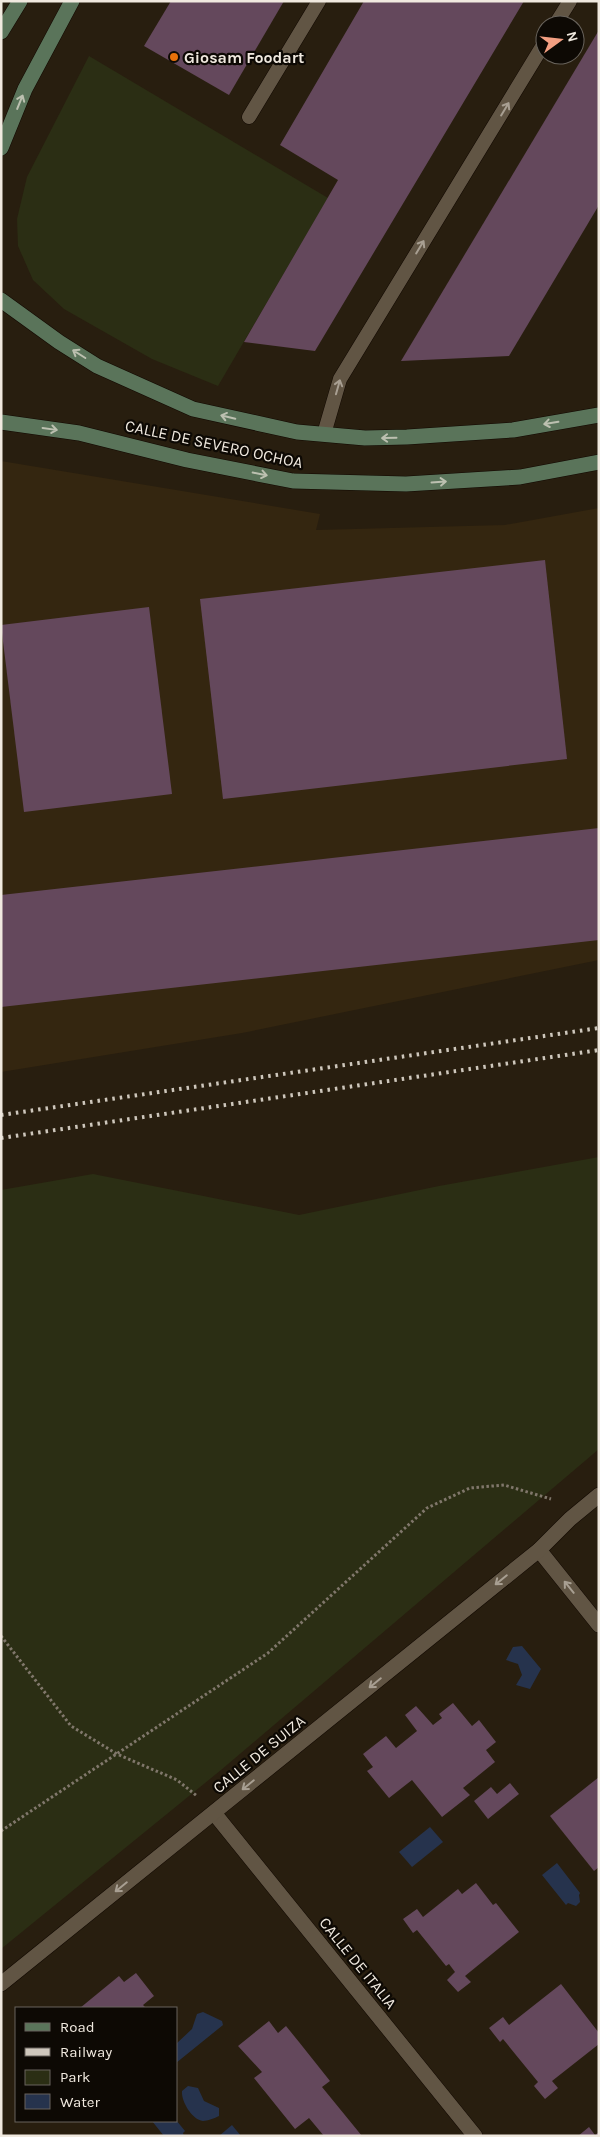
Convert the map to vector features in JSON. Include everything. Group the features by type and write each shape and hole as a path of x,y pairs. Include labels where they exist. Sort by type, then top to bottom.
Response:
{"street":[{"path":"1,32 20,1"},
{"path":"1,148 26,89 72,1"},
{"name":"CALLE DE SEVERO OCHOA","path":"1,300 51,336 98,366 194,409 297,432 365,438 407,437 513,430 599,416"},
{"name":"CALLE DE SEVERO OCHOA","path":"1,422 79,433 187,460 293,481 406,484 520,477 599,462"},
{"name":"CALLE DE SUIZA","path":"1,1984 539,1550 570,1519 599,1495"},
{"path":"539,1550 599,1625"},
{"name":"CALLE DE ITALIA","path":"214,1813 475,2136"}],"lane":[{"path":"249,118 319,1"},
{"path":"561,15 570,1"},
{"path":"324,434 340,379 535,58"}],"path":[{"path":"1,1831 268,1653 427,1508 470,1488 504,1485 551,1499"},
{"path":"1,1636 71,1726 117,1754 176,1780 200,1797"}],"shaded area":[{"path":"1,461 320,514 316,530 505,525 599,508 599,960 242,1033 1,1072"}],"green space":[{"path":"89,56 328,198 218,386 152,359 64,309 33,280 18,246 17,219 27,177"},
{"path":"599,1157 599,1449 221,1770 1,1949 1,1190 93,1174 299,1215 439,1186"}],"water":[{"path":"522,1646 541,1669 530,1689 516,1685 522,1675 518,1664 506,1660 513,1647"},
{"path":"430,1827 443,1842 412,1867 399,1852"},
{"path":"557,1863 580,1893 580,1902 576,1906 568,1903 566,1905 542,1875"},
{"path":"203,2012 222,2021 223,2025 178,2061 178,2042 192,2029 197,2014"},
{"path":"188,2086 198,2088 204,2101 219,2108 219,2116 203,2121 191,2114 182,2095 182,2091"},
{"path":"153,2122 178,2122 185,2131 183,2133 184,2136 164,2136"},
{"path":"232,2125 241,2136 219,2136"}],"building":[{"path":"171,1 284,1 229,95 144,46"},
{"path":"364,1 524,1 315,351 244,342 338,180 280,145"},
{"path":"599,30 599,205 509,356 401,361 578,65 585,65 585,53"},
{"path":"545,560 567,759 223,799 200,599"},
{"path":"149,607 172,794 24,812 1,625"},
{"path":"599,828 599,940 1,1007 1,895"},
{"path":"453,1703 472,1726 479,1720 496,1742 486,1750 495,1762 463,1788 470,1795 442,1817 412,1780 389,1798 367,1771 373,1767 363,1754 386,1736 396,1748 417,1731 405,1715 416,1706 433,1725 442,1718 439,1714"},
{"path":"599,1777 599,1867 594,1871 550,1816"},
{"path":"510,1783 519,1794 488,1819 474,1801 491,1787 497,1794"},
{"path":"476,1883 493,1905 496,1903 519,1932 465,1976 471,1982 458,1992 447,1980 455,1972 449,1964 446,1966 417,1930 413,1933 403,1919 417,1909 423,1917 458,1889 462,1894"},
{"path":"136,1973 154,1996 143,2005 145,2007 81,2007 119,1976 124,1982"},
{"path":"561,1984 599,2033 599,2044 552,2081 558,2088 545,2099 534,2086 538,2082 503,2039 500,2042 489,2028 503,2017 509,2025"},
{"path":"269,2021 278,2033 286,2026 299,2042 330,2081 322,2087 362,2136 324,2136 309,2118 295,2129 254,2078 262,2072 238,2046"},
{"path":"589,2127 595,2135 599,2132 599,2136 578,2136"}],"railway":[{"path":"1,1115 599,1028"},
{"path":"1,1138 599,1050"}],"place":[{"name":"Giosam Foodart","path":"174,57"}]}
